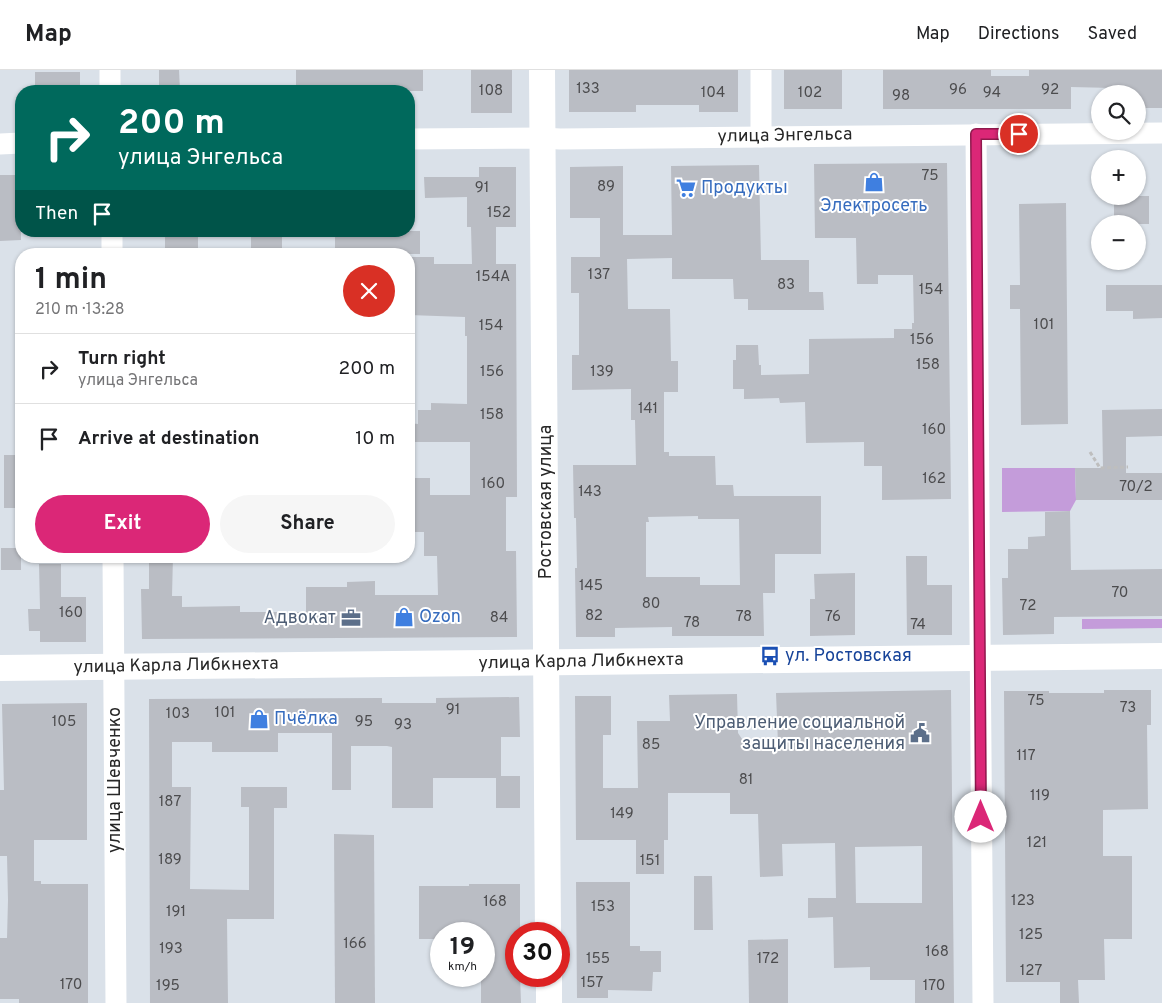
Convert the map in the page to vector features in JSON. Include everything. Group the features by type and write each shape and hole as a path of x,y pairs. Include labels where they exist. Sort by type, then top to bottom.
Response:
{"street":[{"path":"110,70 110,85"},
{"name":"Ростовская улица","path":"542,70 548,922"},
{"path":"761,70 761,137"},
{"name":"улица Энгельса","path":"415,139 1162,132"},
{"path":"976,134 983,1003"},
{"path":"0,144 15,143"},
{"name":"улица Шевченко","path":"113,563 116,1003"},
{"name":"улица Карла Либкнехта","path":"0,668 1162,656"},
{"path":"549,987 549,1003"}],"path":[{"path":"1090,452 1100,468 1128,468"}],"shaded area":[{"path":"1002,468 1075,468 1076,500 1070,511 1002,512"},
{"path":"1082,619 1162,619 1162,628 1082,629"}],"building":[{"path":"159,70 179,70 180,85 159,85"},
{"path":"296,70 423,70 423,91 415,91 415,85 296,85"},
{"path":"471,70 512,70 512,113 471,113"},
{"path":"569,70 738,70 738,112 699,112 699,105 636,105 636,112 569,112"},
{"path":"784,70 842,70 842,109 784,109"},
{"path":"883,70 991,70 991,76 1029,76 1029,70 1162,70 1162,108 1146,108 1146,85 1091,85 1091,87 1071,87 1071,109 883,109"},
{"path":"35,72 80,72 80,85 35,85"},
{"path":"947,163 951,499 882,500 882,466 864,466 864,442 806,443 805,402 780,403 779,398 744,399 744,389 733,389 733,360 736,360 736,345 758,345 761,375 809,374 809,339 894,338 894,329 912,329 912,323 914,323 913,275 878,275 878,284 857,284 856,238 815,238 814,164"},
{"path":"759,165 761,260 809,260 809,292 823,292 824,310 748,310 748,299 734,299 733,279 672,279 672,258 627,259 628,309 670,309 671,361 678,361 678,392 664,392 664,452 669,452 669,456 715,456 716,485 733,485 734,496 821,496 821,554 775,554 775,593 763,593 764,636 672,636 672,627 615,628 615,637 576,637 575,568 577,568 573,465 636,465 635,420 631,420 631,389 572,390 572,355 579,355 579,293 571,293 571,257 600,257 600,218 570,218 570,167 623,166 623,235 672,235 671,166","holes":["698,516 698,519 739,519 740,585 700,585 700,577 646,577 646,522 649,522 648,517"]},
{"path":"479,167 516,167 516,227 496,227 496,264 516,264 517,497 506,497 506,551 516,551 517,637 142,639 141,589 149,589 149,563 173,563 172,596 182,596 182,607 240,606 240,612 306,612 306,587 347,587 347,582 375,581 375,595 438,595 437,556 424,556 424,532 415,532 415,478 430,478 430,495 470,495 470,442 415,442 415,424 418,424 418,410 431,410 431,403 467,404 467,336 465,336 465,317 415,315 415,257 434,257 434,264 472,264 471,227 467,227 467,197 425,198 424,177 479,177"},
{"path":"0,175 15,175 15,237 21,237 21,240 0,241"},
{"path":"1146,196 1149,196 1149,224 1146,224 1146,215 1114,215 1114,205 1146,205"},
{"path":"1066,203 1068,424 1021,425 1020,309 1010,309 1010,285 1020,285 1019,204"},
{"path":"415,231 420,231 420,254 415,254 415,248 335,248 335,237 415,237"},
{"path":"165,237 198,237 198,248 165,248"},
{"path":"251,237 282,237 282,248 251,248"},
{"path":"1106,285 1162,285 1162,318 1133,319 1133,311 1106,311"},
{"path":"1162,409 1162,436 1126,437 1126,473 1162,473 1162,500 1076,500 1075,468 1103,468 1102,410"},
{"path":"4,455 15,455 15,508 4,508"},
{"path":"1070,511 1071,570 1162,569 1162,616 1054,617 1054,634 1003,635 1002,578 1008,578 1008,549 1028,549 1028,537 1045,536 1045,512"},
{"path":"1,548 15,548 15,563 21,563 21,570 1,570"},
{"path":"906,556 927,556 927,585 952,585 952,635 907,635"},
{"path":"39,564 61,564 61,597 86,597 86,642 40,642 40,631 29,631 28,609 40,609"},
{"path":"855,573 855,635 810,636 810,599 815,599 814,574"},
{"path":"951,690 954,1003 915,1003 915,980 870,980 870,967 834,968 833,917 808,918 808,898 836,898 835,843 782,844 783,876 760,877 758,814 730,814 730,793 668,793 668,840 664,840 664,874 636,874 636,840 576,840 575,696 611,696 611,735 603,735 603,788 638,788 637,721 670,721 669,695 737,694 738,733 746,745 778,744 776,693","holes":["922,846 922,903 856,903 855,847"]},
{"path":"1104,690 1151,690 1151,725 1147,725 1148,809 1103,810 1103,856 1132,856 1132,939 1104,939 1105,980 1078,980 1079,1003 1060,1003 1060,982 1006,982 1004,691 1104,693"},
{"path":"519,697 520,737 501,737 501,776 520,776 520,808 496,808 496,778 433,778 433,808 392,808 392,747 387,746 351,746 351,790 332,790 332,733 278,733 278,752 212,752 212,742 172,742 172,787 191,787 190,889 249,890 249,807 241,807 241,787 287,787 287,808 274,808 274,919 227,919 228,1003 150,1003 149,699 382,698 382,703 436,703 436,698"},
{"path":"87,703 87,840 34,840 34,881 41,881 41,884 88,884 88,1003 19,1003 19,999 0,999 0,938 7,938 8,900 7,856 0,856 0,790 4,790 2,704"},
{"path":"334,834 374,835 375,1003 335,1003"},
{"path":"694,876 712,876 713,930 694,930"},
{"path":"576,882 630,882 630,946 640,946 640,951 661,951 661,972 653,972 652,991 608,990 608,998 577,998"},
{"path":"469,884 520,884 520,922 505,922 505,987 520,987 521,1003 481,1003 481,987 495,987 495,922 430,922 430,939 419,939 419,886 469,886"},
{"path":"788,939 788,1003 749,1003 748,940"}],"place":[{"name":"Электросеть","path":"874,182"},
{"name":"Продукты","path":"686,188"},
{"name":"Ozon","path":"404,617"},
{"name":"Адвокат","path":"351,618"},
{"name":"ул. Ростовская","path":"770,656"},
{"name":"Пчёлка","path":"259,719"},
{"name":"Управление социальной защиты населения","path":"920,733"}],"route":[{"path":"981,817 976,134 1019,134"}]}
